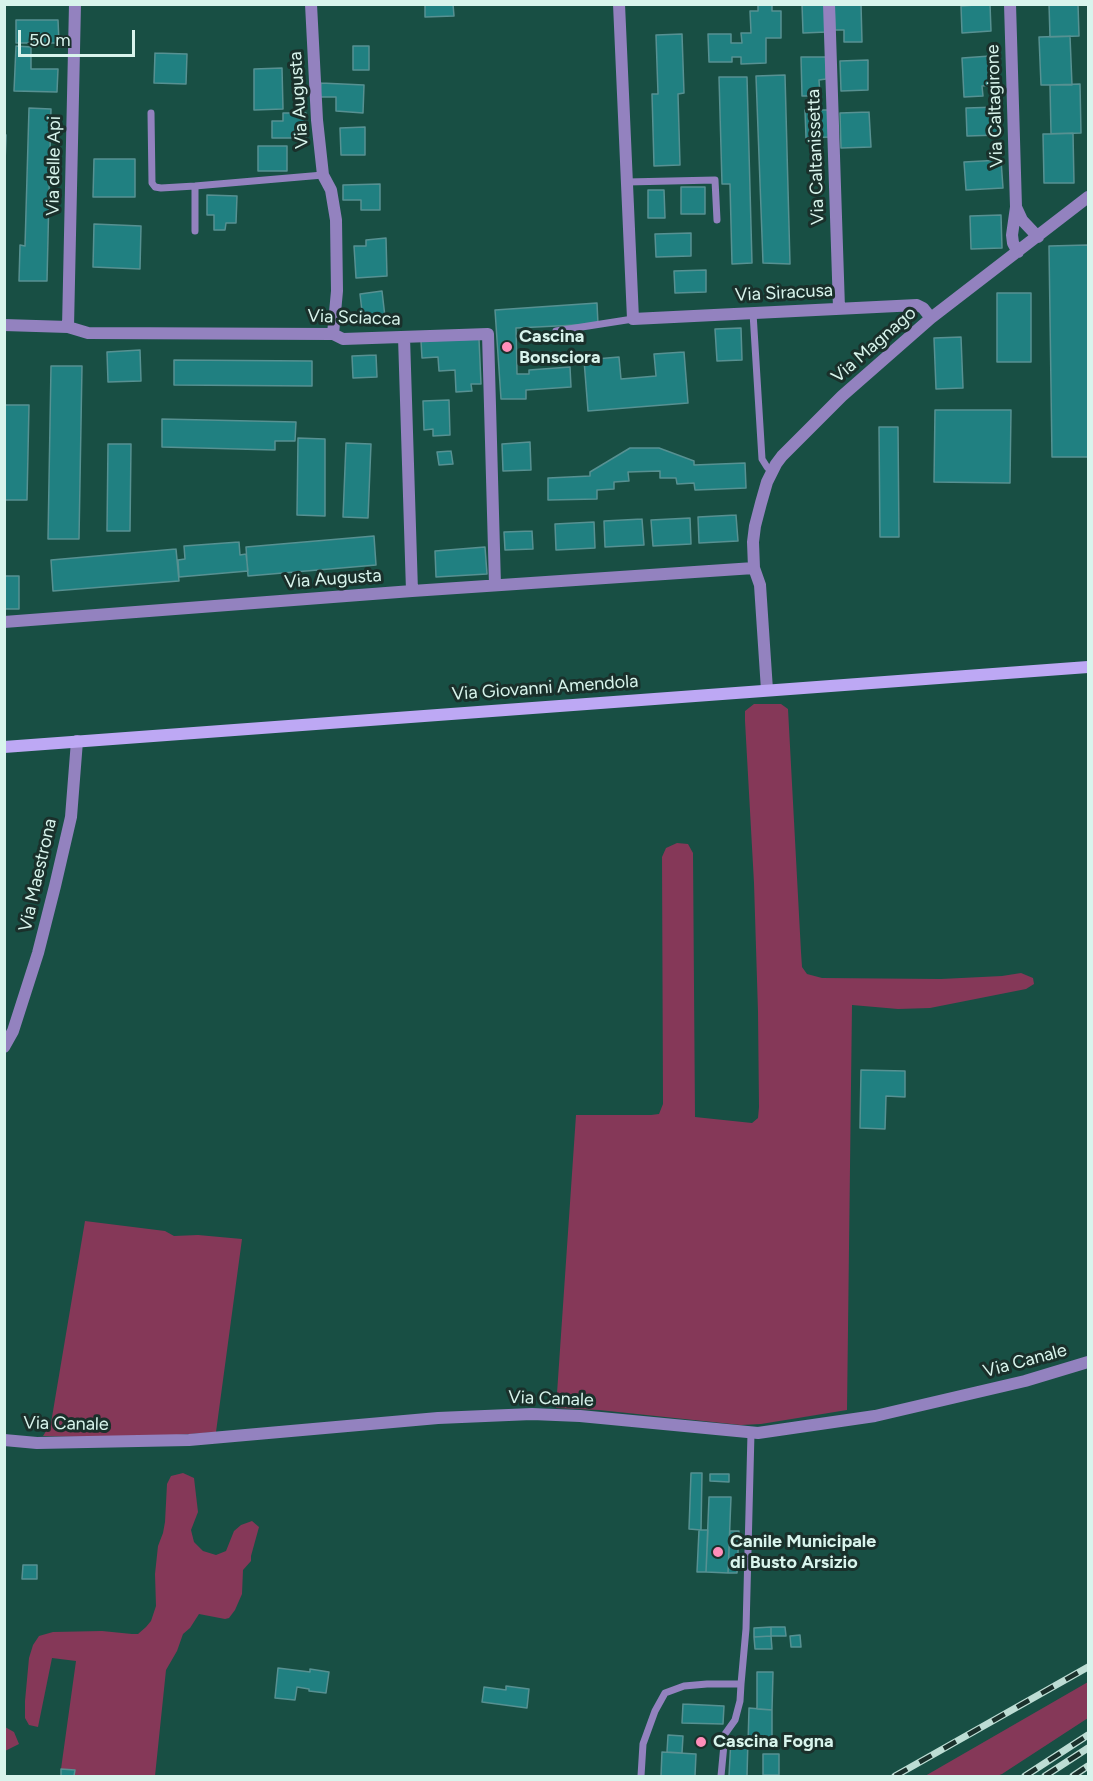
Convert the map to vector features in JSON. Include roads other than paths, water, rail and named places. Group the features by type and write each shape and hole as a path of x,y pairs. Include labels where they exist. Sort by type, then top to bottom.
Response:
{"main road":[{"name":"Via Giovanni Amendola","path":"4,747 1089,667"}],"street":[{"name":"Via delle Api","path":"68,327 75,4"},
{"name":"Via Augusta","path":"311,4 317,120 323,175 331,190 336,220 337,264 333,334"},
{"path":"619,4 633,319"},
{"name":"Via Caltanissetta","path":"829,4 839,308"},
{"name":"Via Caltagirone","path":"1010,4 1016,207 1012,240 1018,252"},
{"name":"Via Magnago","path":"766,690 760,585 754,568 755,526 764,492 782,456 842,396 932,318 1089,197"},
{"path":"1016,207 1022,220 1038,237"},
{"name":"Via Siracusa","path":"633,319 917,305 932,318"},
{"name":"Via Sciacca","path":"4,325 68,327 88,333 333,334 343,339 488,334 495,585"},
{"path":"404,338 411,591 754,568"},
{"name":"Via Augusta","path":"4,622 411,591"},
{"name":"Via Maestrona","path":"4,1047 13,1031 38,953 55,886 71,817 77,741"},
{"name":"Via Canale","path":"4,1440 38,1443 189,1440 438,1418 532,1414 580,1416 752,1433 875,1416 1025,1381 1089,1362"}],"lane":[{"path":"151,112 152,183 155,186 161,188 195,186 323,175"},
{"path":"627,182 715,180 717,220"},
{"path":"195,186 195,231"},
{"path":"753,313 762,459 772,472"},
{"name":"Via Siracusa","path":"556,331 633,319"},
{"path":"721,1776 725,1734 735,1720 740,1701 746,1629 752,1433"},
{"path":"641,1776 643,1744 664,1693 684,1686 707,1683 741,1684"}],"railway":[{"path":"895,1776 1088,1667"},
{"path":"1025,1776 1088,1735"},
{"path":"1045,1776 1088,1748"},
{"path":"1073,1776 1088,1766"}],"place":[{"name":"Cascina Bonsciora","path":"507,347"},
{"name":"Canile Municipale di Busto Arsizio","path":"718,1552"},
{"name":"Cascina Fogna","path":"701,1742"}]}
